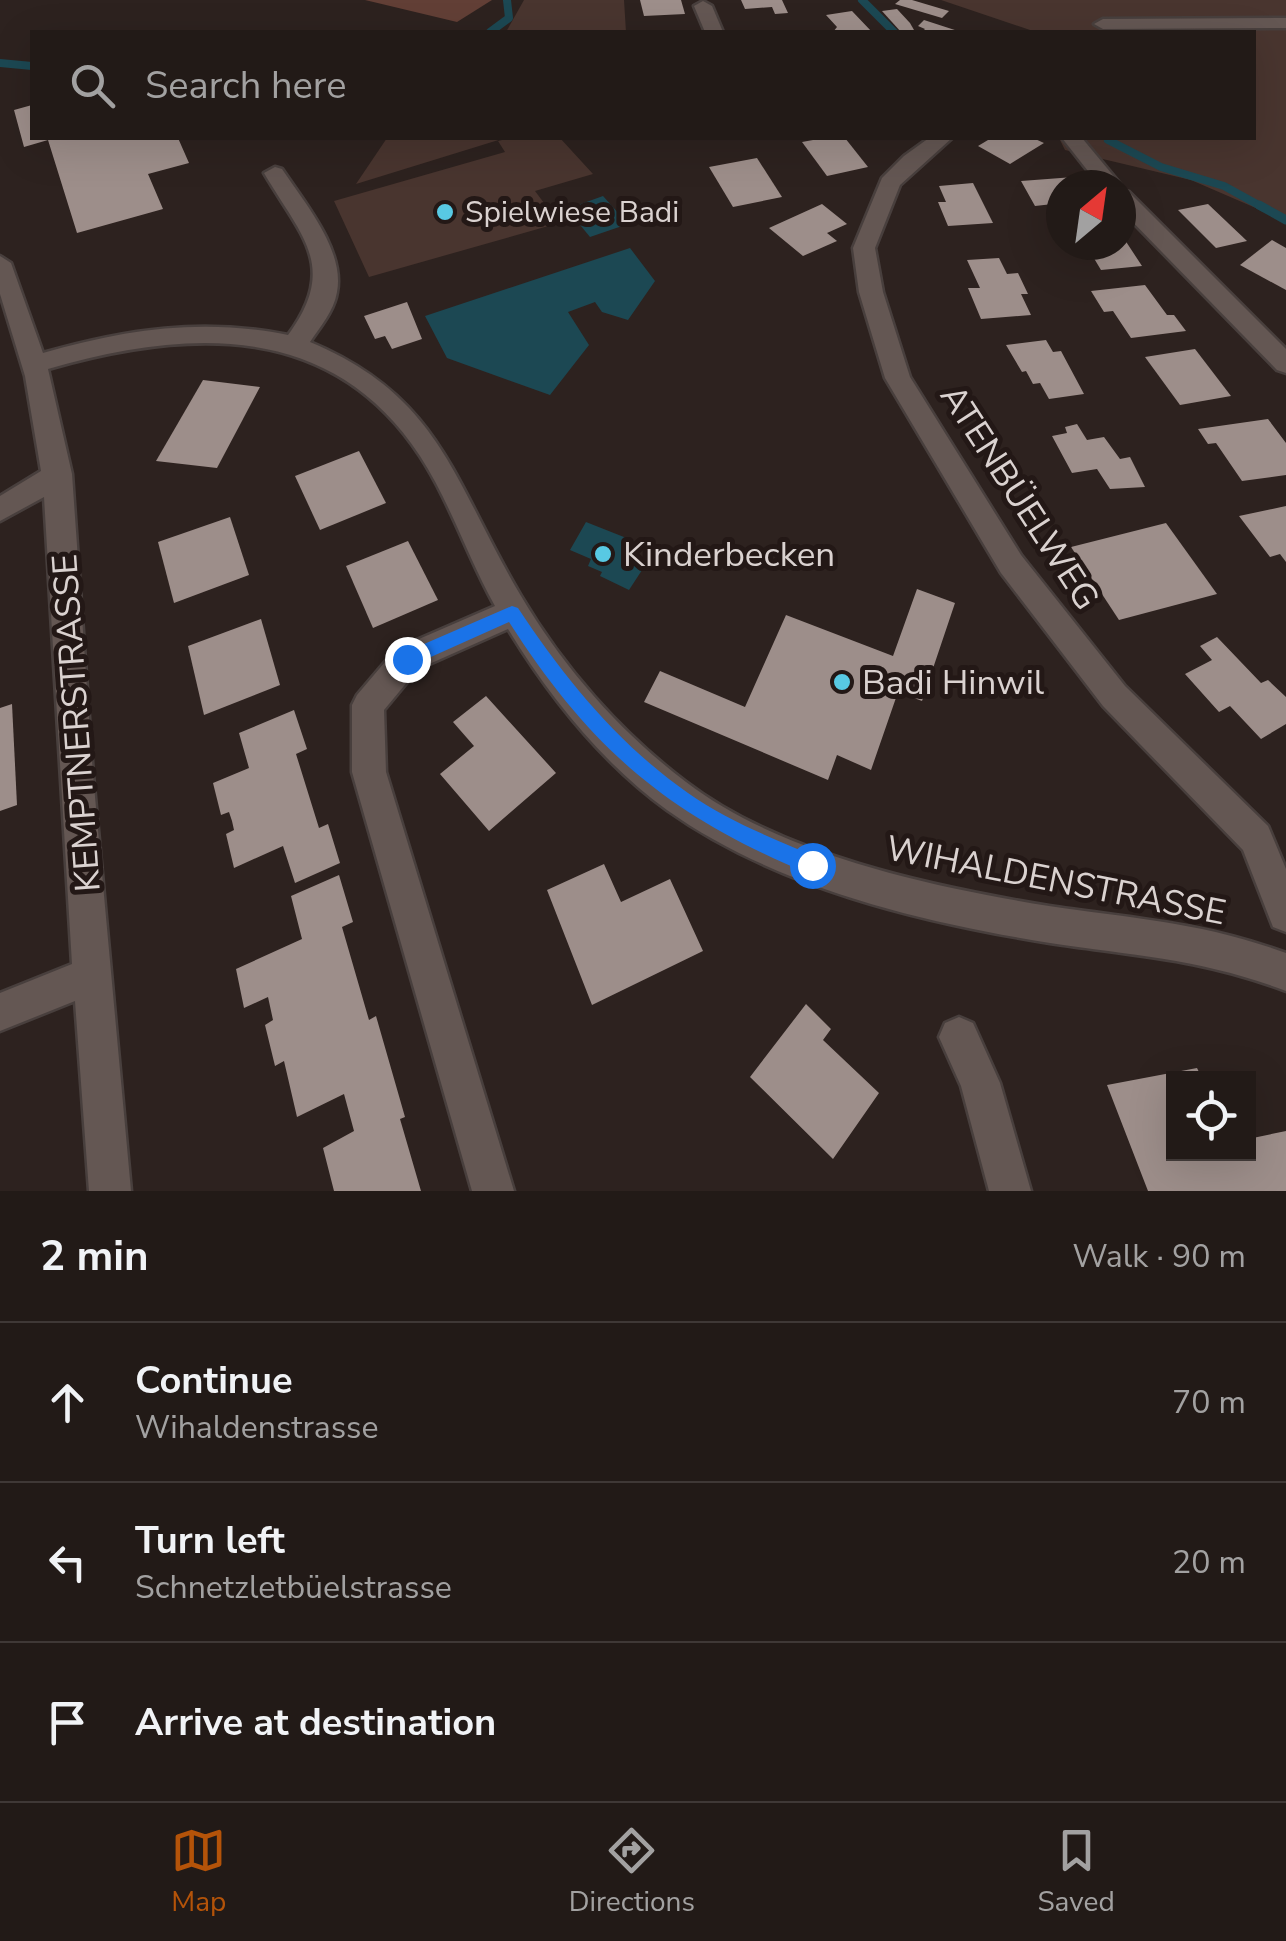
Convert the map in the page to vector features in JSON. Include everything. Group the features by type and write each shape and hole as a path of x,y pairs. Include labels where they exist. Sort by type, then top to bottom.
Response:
{"street":[{"path":"1112,3 1100,28 1286,23"},
{"path":"703,6 713,30"},
{"name":"ATENBÜELWEG","path":"940,140 890,183 875,212 864,248 870,292 898,378 1011,564 1114,696 1256,838 1286,914"},
{"path":"1074,140 1098,170"},
{"path":"274,172 320,252 326,290 314,317 295,344"},
{"path":"1136,211 1286,364"},
{"name":"KEMPTNERSTRASSE","path":"0,263 36,364 58,474 72,715 110,1191"},
{"name":"WIHALDENSTRASSE","path":"36,364 121,338 172,331 212,332 295,344 331,358 365,380 424,439 512,613 548,667 600,730 682,800 746,836 812,865 924,900 1047,924 1228,951 1286,972"},
{"path":"0,510 58,474"},
{"path":"494,1191 369,772 368,705 407,659 512,613"},
{"path":"0,1012 93,974"},
{"path":"959,1037 980,1083 1010,1191"}],"shaded area":[{"path":"365,0 492,0 457,22"},
{"path":"524,0 624,0 626,30 507,30"},
{"path":"941,0 1286,0 1286,221 1191,180 1065,150 1060,140 1256,140 1256,30 1030,30"},
{"path":"386,140 499,140 356,184"},
{"name":"Spielwiese Badi","path":"562,140 593,174 535,191 559,223 369,277 334,201 505,152 498,141"}],"water":[{"path":"603,196 628,224 590,237 567,209"},
{"path":"630,248 655,281 628,320 602,312 595,302 568,312 589,345 550,395 447,358 425,316"},
{"name":"Kinderbecken","path":"586,522 634,541 623,559 644,567 629,590 600,576 602,572 588,566 591,559 570,550"}],"building":[{"path":"640,0 681,0 685,14 644,16"},
{"path":"741,0 782,0 788,13 775,14 772,7 745,9"},
{"path":"900,0 949,11 942,18 895,4"},
{"path":"897,9 914,30 899,30 882,11"},
{"path":"852,11 870,30 835,30 837,27 826,15"},
{"path":"924,20 955,30 924,30 918,26"},
{"path":"30,106 30,140 48,140 24,147 14,110"},
{"path":"48,140 179,140 189,163 148,174 163,209 77,233"},
{"path":"847,140 868,167 827,176 802,142"},
{"path":"988,140 1044,143 1010,164 978,146"},
{"path":"757,158 782,197 733,207 709,167"},
{"path":"1046,179 1046,205 1035,206 1021,181"},
{"path":"973,183 993,223 948,226 938,202 946,202 939,186"},
{"path":"822,204 847,224 827,233 837,241 803,256 769,228"},
{"path":"1208,204 1247,241 1216,248 1178,210"},
{"path":"1272,240 1286,248 1286,290 1240,265"},
{"path":"1136,257 1142,266 1101,270 1095,260 1136,260"},
{"path":"999,258 1007,274 1018,273 1028,294 1021,294 1031,315 981,319 968,288 980,288 967,260"},
{"path":"1145,285 1167,315 1174,315 1186,331 1131,338 1113,311 1104,312 1091,291"},
{"path":"407,302 422,339 392,349 385,336 375,339 364,316"},
{"path":"1046,340 1053,352 1061,351 1084,394 1049,399 1040,383 1033,384 1026,371 1022,372 1006,345"},
{"path":"1195,349 1231,396 1180,405 1145,357"},
{"path":"203,380 260,387 217,468 156,461"},
{"path":"1268,419 1286,443 1286,475 1242,481 1216,443 1208,444 1198,429"},
{"path":"1077,424 1087,440 1104,437 1120,459 1130,457 1145,487 1110,489 1097,469 1072,473 1052,436 1067,433 1065,427"},
{"path":"359,451 386,503 320,530 295,476"},
{"path":"1286,506 1286,562 1280,554 1270,557 1239,516"},
{"path":"230,517 249,575 174,603 158,542"},
{"path":"1166,523 1217,594 1119,620 1071,547"},
{"path":"408,541 438,600 373,628 346,566"},
{"name":"Badi Hinwil","path":"917,589 955,603 922,701 898,692 871,770 837,755 828,780 644,702 660,671 745,707 786,615 893,656"},
{"path":"261,619 280,685 204,715 188,646"},
{"path":"1217,637 1261,683 1268,680 1286,697 1286,724 1261,739 1230,706 1219,712 1185,674 1212,660 1200,646"},
{"path":"486,696 556,773 489,831 440,774 474,746 453,722"},
{"path":"12,704 17,805 0,811 0,708"},
{"path":"294,710 307,749 296,754 319,828 328,824 340,863 295,883 283,846 234,868 226,834 234,830 232,821 229,812 221,815 213,783 249,768 239,733"},
{"path":"604,864 621,902 670,879 703,951 592,1005 547,890"},
{"path":"339,875 353,922 342,927 369,1020 376,1016 421,1191 334,1191 323,1148 354,1131 344,1094 297,1117 284,1061 275,1066 265,1025 273,1020 268,997 244,1008 236,969 302,939 291,896"},
{"path":"806,1004 831,1029 823,1040 879,1093 833,1159 750,1077"},
{"path":"1166,1074 1166,1161 1256,1161 1256,1137 1286,1131 1286,1191 1148,1191 1107,1085"}],"waterway":[{"path":"493,30 509,18 507,0"},
{"path":"862,0 892,30"},
{"path":"0,63 30,66"},
{"path":"1108,140 1161,167 1224,186 1264,208"},
{"path":"1259,205 1286,220"}],"place":[{"name":"Spielwiese Badi","path":"445,212"},
{"name":"Kinderbecken","path":"603,554"},
{"name":"Badi Hinwil","path":"842,682"}],"route":[{"path":"407,659 512,613 548,667 600,730 682,800 746,836 812,865"}]}
